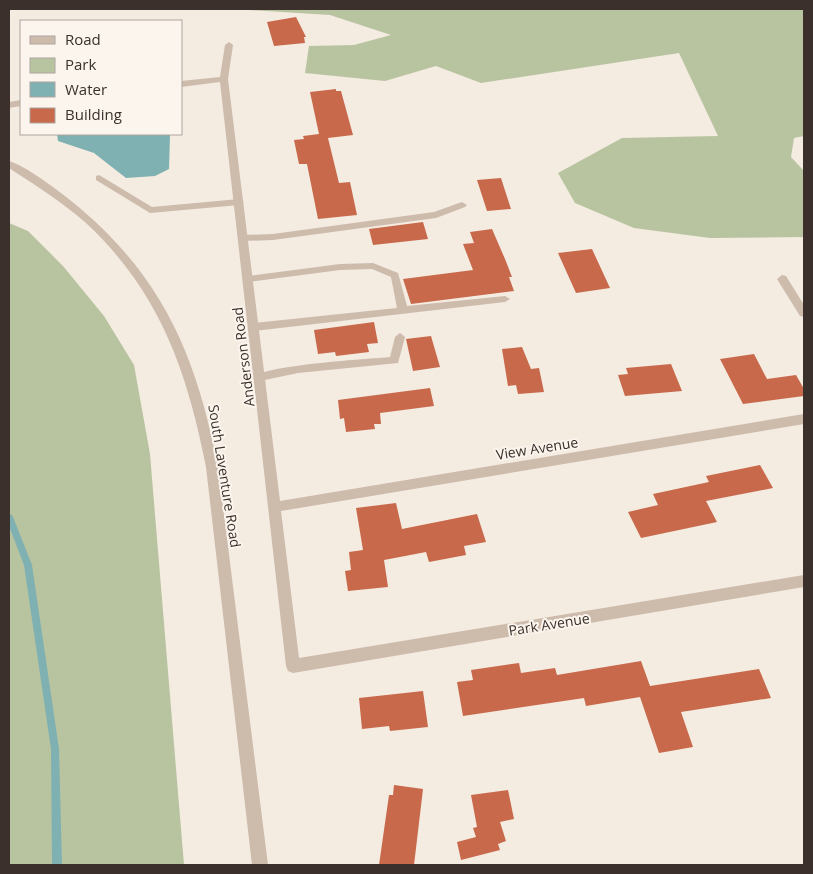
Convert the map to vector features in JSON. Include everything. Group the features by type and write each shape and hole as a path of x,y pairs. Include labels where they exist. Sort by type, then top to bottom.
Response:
{"street":[{"name":"Anderson Road","path":"229,45 224,80 276,507 293,666"},
{"path":"182,84 224,80"},
{"name":"South Laventure Road","path":"9,164 65,200 84,215 120,252 142,280 166,318 190,372 206,433 212,467 260,865"},
{"path":"782,280 804,313"},
{"name":"View Avenue","path":"276,507 804,419"},
{"name":"Park Avenue","path":"293,666 804,581"}],"lane":[{"path":"100,178 150,210 239,202"},
{"path":"243,238 273,237 436,215 462,205"},
{"path":"248,279 340,267 373,266 396,275 403,311"},
{"path":"254,327 505,299"},
{"path":"260,377 298,369 394,360 400,337"}],"green space":[{"path":"234,9 802,9 804,11 804,136 794,138 791,157 804,171 804,237 710,238 634,228 575,203 558,173 622,138 718,136 679,53 481,83 436,66 385,81 305,73 309,46 354,45 391,35 330,15"},
{"path":"9,223 28,231 63,266 104,316 134,365 150,454 184,865 9,865"}],"water":[{"path":"57,135 170,135 169,169 155,176 126,178 94,153 58,141"}],"building":[{"path":"296,17 306,37 304,37 305,43 274,46 267,22"},
{"path":"336,89 336,91 341,91 353,135 328,138 339,183 350,182 357,215 318,219 307,164 299,164 294,140 304,139 303,136 319,134 310,92"},
{"path":"501,178 511,209 487,211 477,180"},
{"path":"423,222 428,239 373,245 369,229"},
{"path":"492,229 512,277 509,277 514,291 411,304 403,279 473,270 463,244 474,243 470,232"},
{"path":"592,249 610,288 576,293 558,253"},
{"path":"374,322 378,343 367,344 369,352 336,356 335,352 318,354 314,330"},
{"path":"431,336 440,367 413,371 406,339"},
{"path":"522,347 531,369 539,368 544,392 518,394 516,385 508,386 502,349"},
{"path":"754,354 767,379 796,375 804,389 804,396 743,404 720,359"},
{"path":"671,364 682,391 625,396 618,375 628,374 626,368"},
{"path":"430,388 434,406 380,413 381,424 374,424 375,429 346,432 344,418 340,419 338,400"},
{"path":"760,465 773,488 706,501 717,522 641,538 628,512 658,505 653,494 709,482 706,476"},
{"path":"396,503 402,529 477,514 486,542 464,546 466,555 429,562 426,552 384,560 388,587 348,591 345,571 351,570 349,552 363,550 356,508"},
{"path":"641,661 650,686 759,669 771,698 681,712 693,747 659,753 640,697 586,706 584,698 463,716 457,682 473,680 471,670 519,663 521,673 555,668 557,675"},
{"path":"423,691 428,727 390,731 389,726 362,729 359,698"},
{"path":"394,785 423,789 414,865 379,865 389,795 393,795"},
{"path":"508,790 514,819 500,822 506,841 498,844 500,850 461,860 457,842 476,837 473,828 477,827 471,795"}],"waterway":[{"path":"9,517 28,565 55,749 57,865"}]}
